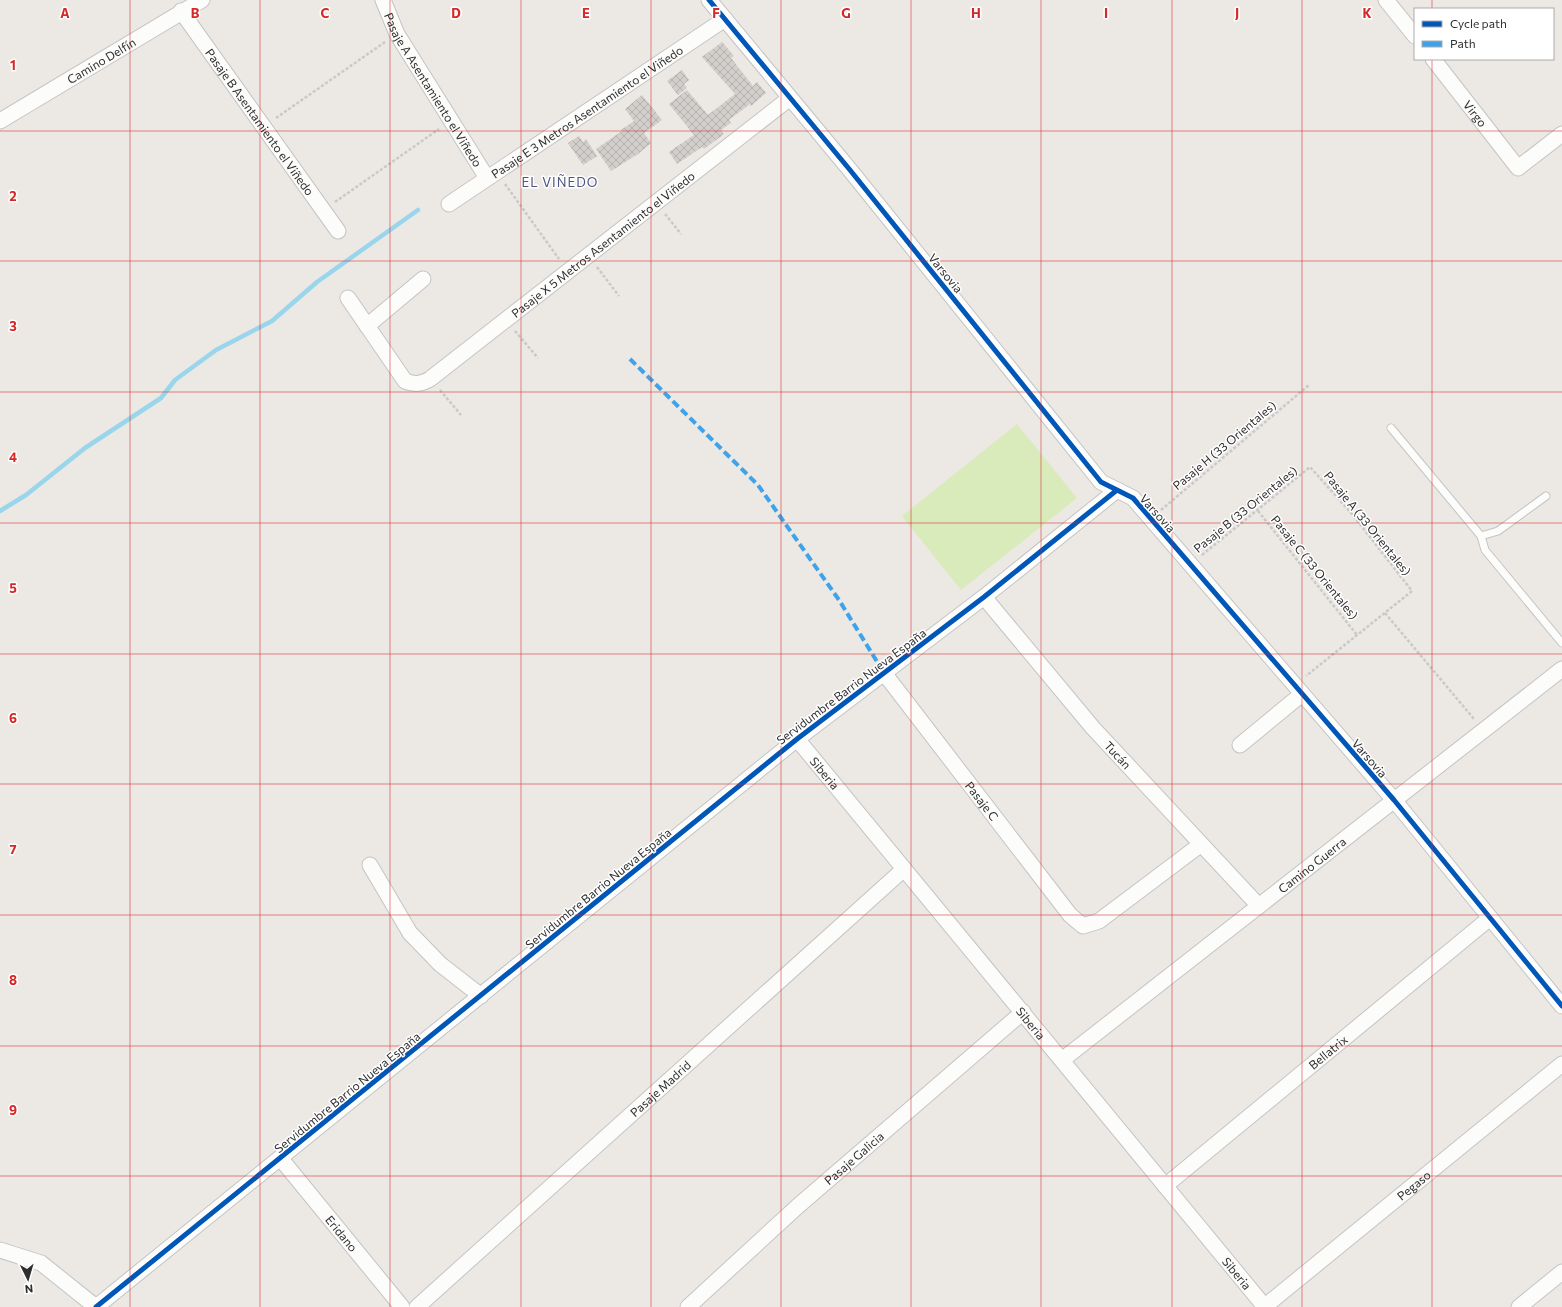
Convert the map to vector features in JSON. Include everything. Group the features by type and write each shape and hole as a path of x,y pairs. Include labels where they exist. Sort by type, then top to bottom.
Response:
{"street":[{"name":"Camino Delfín","path":"0,121 181,11 202,0"},
{"name":"Pasaje A Asentamiento el Viñedo","path":"383,0 397,34 451,120 491,175"},
{"name":"Varsovia","path":"708,0 790,98 1100,482 1133,498 1394,800 1562,1006"},
{"path":"1386,0 1414,35"},
{"name":"Pasaje B Asentamiento el Viñedo","path":"181,11 338,231"},
{"name":"Pasaje E 3 Metros Asentamiento el Viñedo","path":"450,204 725,19"},
{"name":"Virgo","path":"1434,60 1518,168 1562,134"},
{"name":"Pasaje X 5 Metros Asentamiento el Viñedo","path":"367,326 405,381 412,384 421,384 430,379 790,98"},
{"path":"348,298 367,326 423,279"},
{"name":"Servidumbre Barrio Nueva España","path":"96,1307 281,1159 797,739 984,597 1117,490"},
{"name":"Tucán","path":"984,597 1093,728 1259,906"},
{"name":"Camino Guerra","path":"1062,1060 1562,669"},
{"name":"Pasaje C","path":"884,673 1070,915 1084,926 1099,921 1200,844"},
{"path":"1240,746 1299,689"},
{"name":"Siberia","path":"797,739 1265,1307"},
{"path":"370,866 410,933 440,964 482,996"},
{"name":"Pasaje Madrid","path":"417,1307 904,869"},
{"name":"Bellatrix","path":"1165,1186 1490,918"},
{"name":"Pasaje Galicia","path":"688,1307 798,1206 1023,1012"},
{"name":"Pegaso","path":"1265,1307 1562,1064"},
{"name":"Eridano","path":"281,1159 402,1307"},
{"path":"0,1250 41,1264 96,1307"},
{"path":"1519,1307 1562,1272"}],"lane":[{"path":"1391,428 1481,536 1485,550 1562,643"},
{"path":"1481,536 1498,531 1546,496"}],"path":[{"path":"264,127 397,34"},
{"path":"323,211 451,120"},
{"path":"491,175 568,271"},
{"path":"656,202 681,234"},
{"path":"588,256 619,296"},
{"path":"505,320 538,358"},
{"path":"430,379 461,415"},
{"path":"1299,689 1357,635 1385,613 1483,730"}],"green space":[{"path":"1017,424 1077,498 961,590 902,516"}],"building":[{"path":"722,42 734,56 731,58 753,86 757,82 766,93 751,106 750,104 729,120 731,123 721,130 724,134 704,149 702,147 677,164 669,152 694,135 669,104 687,90 708,115 735,94 702,57"},
{"path":"682,70 689,80 684,84 687,88 678,95 667,81"},
{"path":"642,95 662,120 644,133 651,143 638,154 611,171 596,149 634,121 625,109"},
{"path":"579,136 583,142 586,139 597,156 583,165 568,143"}],"waterway":[{"path":"0,511 26,495 85,448 161,398 175,380 216,350 272,321 317,282 418,210"}],"marked path":[{"path":"630,359 758,485 839,600 884,673"}],"cycle path":[{"path":"709,0 850,170 1101,482 1133,498 1394,800 1562,1006"},
{"path":"96,1307 797,739 984,597 1117,490"}],"district":[{"name":"EL VIÑEDO","path":"560,182"}]}
